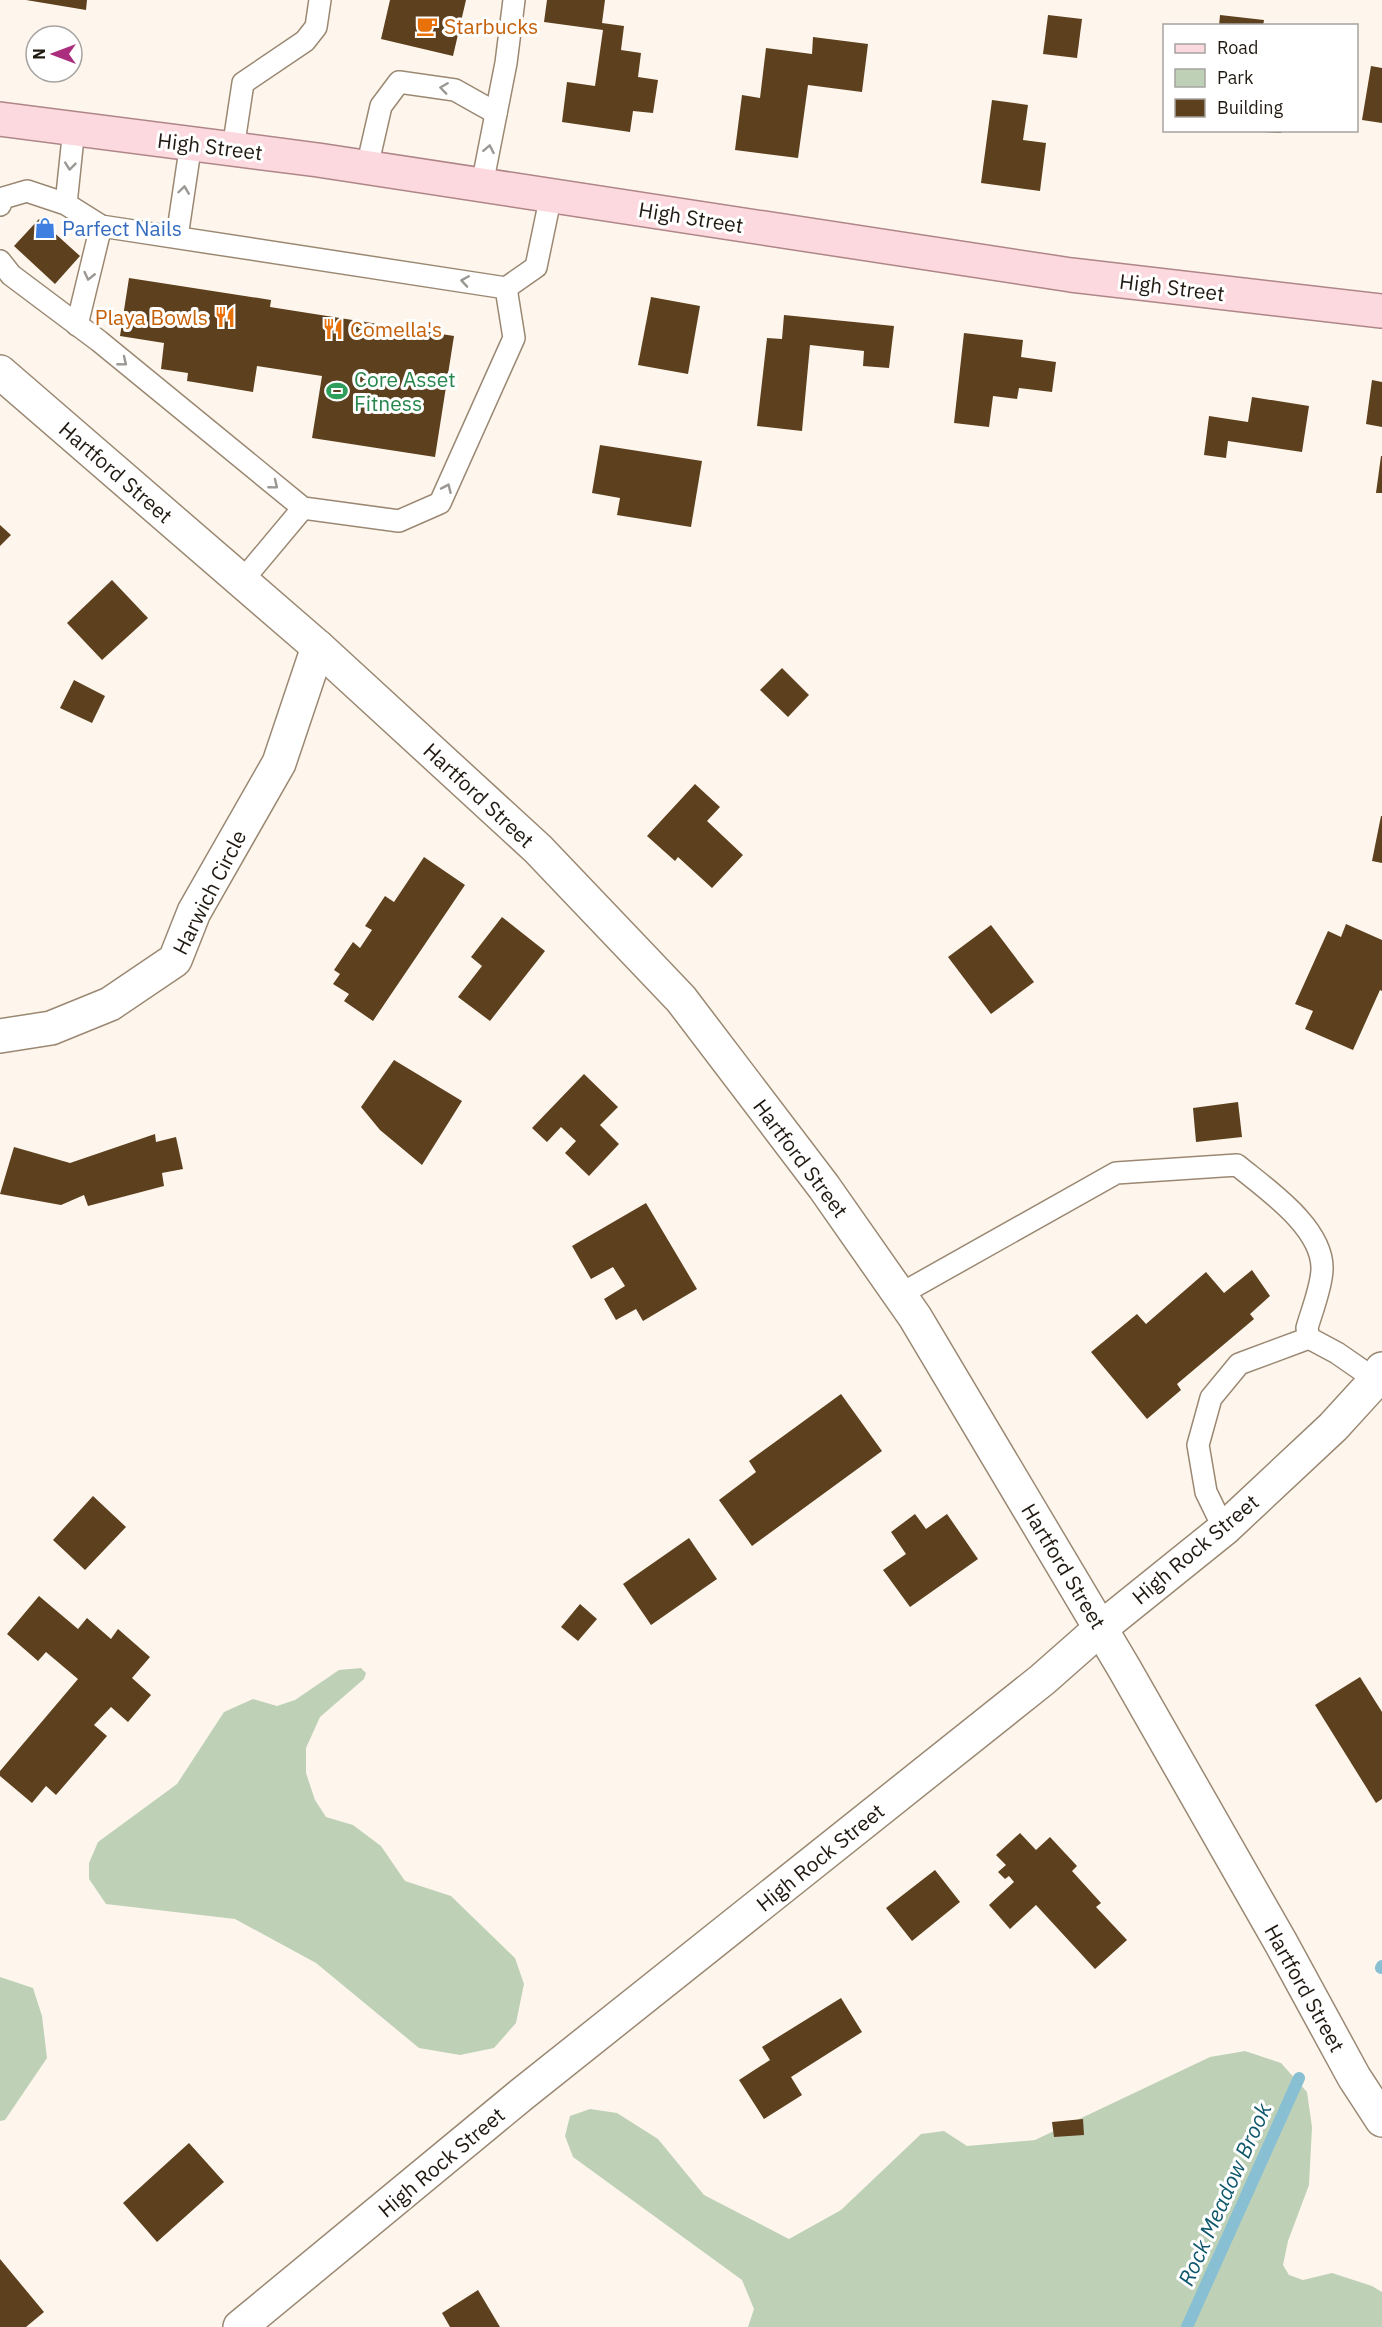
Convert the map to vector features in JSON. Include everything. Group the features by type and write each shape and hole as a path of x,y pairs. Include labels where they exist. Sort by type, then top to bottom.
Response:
{"main road":[{"name":"High Street","path":"0,119 367,167 1071,275 1382,311"}],"street":[{"name":"Hartford Street","path":"0,372 318,647 538,849 681,999 824,1187 915,1317 1101,1628 1281,1943 1354,2077 1382,2120"},
{"name":"Harwich Circle","path":"0,1036 51,1028 110,1004 175,960 194,912 279,763 318,647"},
{"name":"High Rock Street","path":"240,2327 521,2095 1042,1680 1101,1628 1224,1529 1333,1427 1379,1375"}],"lane":[{"path":"233,149 243,83 305,41 316,27 320,0"},
{"path":"482,185 514,0"},
{"path":"367,167 381,106 399,82 455,90 496,113"},
{"path":"66,204 74,128"},
{"path":"177,237 191,143"},
{"path":"0,206 3,198 27,191 66,204 101,226 506,288 536,267 551,195"},
{"path":"77,326 101,226"},
{"path":"0,261 11,275 303,508 399,521 440,503 514,338 506,288"},
{"path":"242,581 303,508"},
{"path":"899,1295 1116,1173 1237,1165 1295,1213 1317,1247 1322,1269 1307,1328 1309,1338"},
{"path":"1224,1529 1206,1492 1198,1445 1211,1398 1239,1364 1309,1338 1379,1375"}],"green space":[{"path":"361,1668 366,1673 364,1679 320,1717 306,1748 306,1773 315,1800 326,1817 353,1825 381,1846 405,1881 451,1896 515,1958 524,1984 516,2023 494,2048 460,2055 419,2048 316,1963 235,1919 106,1904 89,1879 89,1863 98,1842 177,1784 224,1712 253,1699 277,1706 295,1700 339,1670"},
{"path":"0,1977 33,1988 42,2016 47,2058 5,2120 0,2121"},
{"path":"1245,2051 1281,2063 1307,2092 1312,2127 1309,2185 1288,2241 1283,2265 1289,2275 1303,2280 1332,2273 1372,2286 1382,2292 1382,2327 748,2327 754,2309 742,2280 573,2157 565,2136 570,2116 590,2109 617,2113 658,2139 704,2195 789,2239 841,2210 921,2134 944,2131 967,2146 1035,2140 1210,2057"}],"building":[{"path":"26,0 87,0 86,10"},
{"path":"390,0 466,0 453,56 381,39"},
{"path":"547,0 605,0 602,23 624,26 621,50 641,53 638,77 658,80 653,113 633,111 630,132 562,122 567,82 595,86 603,30 544,22"},
{"path":"1048,15 1082,19 1077,58 1043,54"},
{"path":"1220,15 1264,20 1263,24 1219,24"},
{"path":"813,37 868,44 862,92 808,85 798,158 735,150 742,95 760,98 766,48 812,54"},
{"path":"1371,66 1382,68 1382,123 1362,120"},
{"path":"992,100 1028,105 1023,140 1046,143 1040,191 981,183"},
{"path":"39,219 80,256 55,284 14,246"},
{"path":"129,278 271,300 270,307 454,336 435,457 312,438 322,376 257,366 253,392 187,381 188,373 161,369 164,343 120,336"},
{"path":"651,297 700,306 688,374 638,365"},
{"path":"784,315 894,326 889,368 863,366 864,351 810,345 802,431 757,426 767,338 782,339"},
{"path":"964,333 1023,340 1021,357 1056,362 1052,392 1019,388 1017,399 993,396 989,427 954,423"},
{"path":"1372,380 1382,382 1382,427 1366,424"},
{"path":"1252,397 1309,406 1302,452 1228,441 1226,458 1204,455 1209,416 1248,422"},
{"path":"600,445 702,461 691,527 617,515 620,498 592,493"},
{"path":"1381,456 1382,493 1376,493"},
{"path":"0,525 11,535 0,546"},
{"path":"112,580 148,618 102,660 67,623"},
{"path":"782,668 809,695 788,717 760,690"},
{"path":"74,680 105,696 92,723 60,708"},
{"path":"695,784 720,807 707,821 743,855 712,888 678,857 675,861 647,836"},
{"path":"1382,816 1382,863 1372,861"},
{"path":"424,857 465,885 373,1021 344,1001 349,994 333,984 340,974 334,970 353,942 360,948 372,930 365,926 385,896 394,902"},
{"path":"502,917 545,951 490,1021 458,997 482,966 471,957"},
{"path":"1346,924 1382,940 1382,991 1380,990 1353,1050 1305,1029 1313,1011 1295,1004 1328,931 1341,937"},
{"path":"991,925 1034,982 991,1014 948,957"},
{"path":"394,1060 462,1101 422,1165 380,1130 361,1107"},
{"path":"584,1074 618,1107 600,1125 619,1144 589,1176 565,1153 576,1141 561,1127 547,1142 532,1128"},
{"path":"1238,1102 1242,1137 1196,1142 1193,1108"},
{"path":"155,1134 156,1142 176,1137 183,1169 162,1173 164,1186 88,1206 84,1195 61,1205 0,1194 14,1147 70,1163"},
{"path":"646,1203 697,1289 643,1321 636,1309 616,1320 604,1299 625,1286 613,1267 591,1279 572,1246"},
{"path":"1252,1270 1270,1296 1250,1314 1254,1319 1177,1384 1181,1390 1147,1419 1091,1352 1137,1314 1146,1324 1206,1272 1224,1293"},
{"path":"841,1394 882,1451 752,1546 719,1500 756,1472 749,1461"},
{"path":"93,1496 126,1527 85,1570 53,1540"},
{"path":"915,1514 926,1529 947,1514 978,1559 910,1607 883,1570 906,1554 891,1532"},
{"path":"689,1538 717,1579 651,1625 623,1584"},
{"path":"39,1596 78,1629 87,1618 111,1639 118,1629 150,1657 132,1678 151,1695 128,1722 111,1707 94,1725 107,1736 56,1795 46,1786 32,1803 0,1776 0,1771 78,1679 46,1652 38,1661 7,1634"},
{"path":"580,1604 597,1619 578,1641 561,1627"},
{"path":"1360,1677 1382,1712 1382,1799 1376,1803 1315,1705"},
{"path":"1020,1833 1036,1850 1050,1837 1077,1866 1072,1871 1101,1903 1096,1907 1127,1940 1095,1969 1036,1905 1010,1929 989,1905 1014,1882 1009,1876 1005,1879 998,1872 1006,1865 996,1855"},
{"path":"935,1870 960,1902 912,1941 886,1908"},
{"path":"841,1998 862,2032 791,2077 802,2095 764,2119 739,2080 770,2060 762,2047"},
{"path":"1083,2119 1084,2135 1054,2137 1052,2122"},
{"path":"189,2143 224,2182 157,2242 123,2203"},
{"path":"0,2259 44,2312 26,2327 0,2327"},
{"path":"478,2290 500,2327 450,2327 442,2313"}],"waterway":[{"name":"Rock Meadow Brook","path":"1187,2327 1299,2078"}],"place":[{"name":"Starbucks","path":"427,26"},
{"name":"Parfect Nails","path":"45,228"},
{"name":"Playa Bowls","path":"225,317"},
{"name":"Comella's","path":"333,329"},
{"name":"Core Asset Fitness","path":"337,391"}]}
